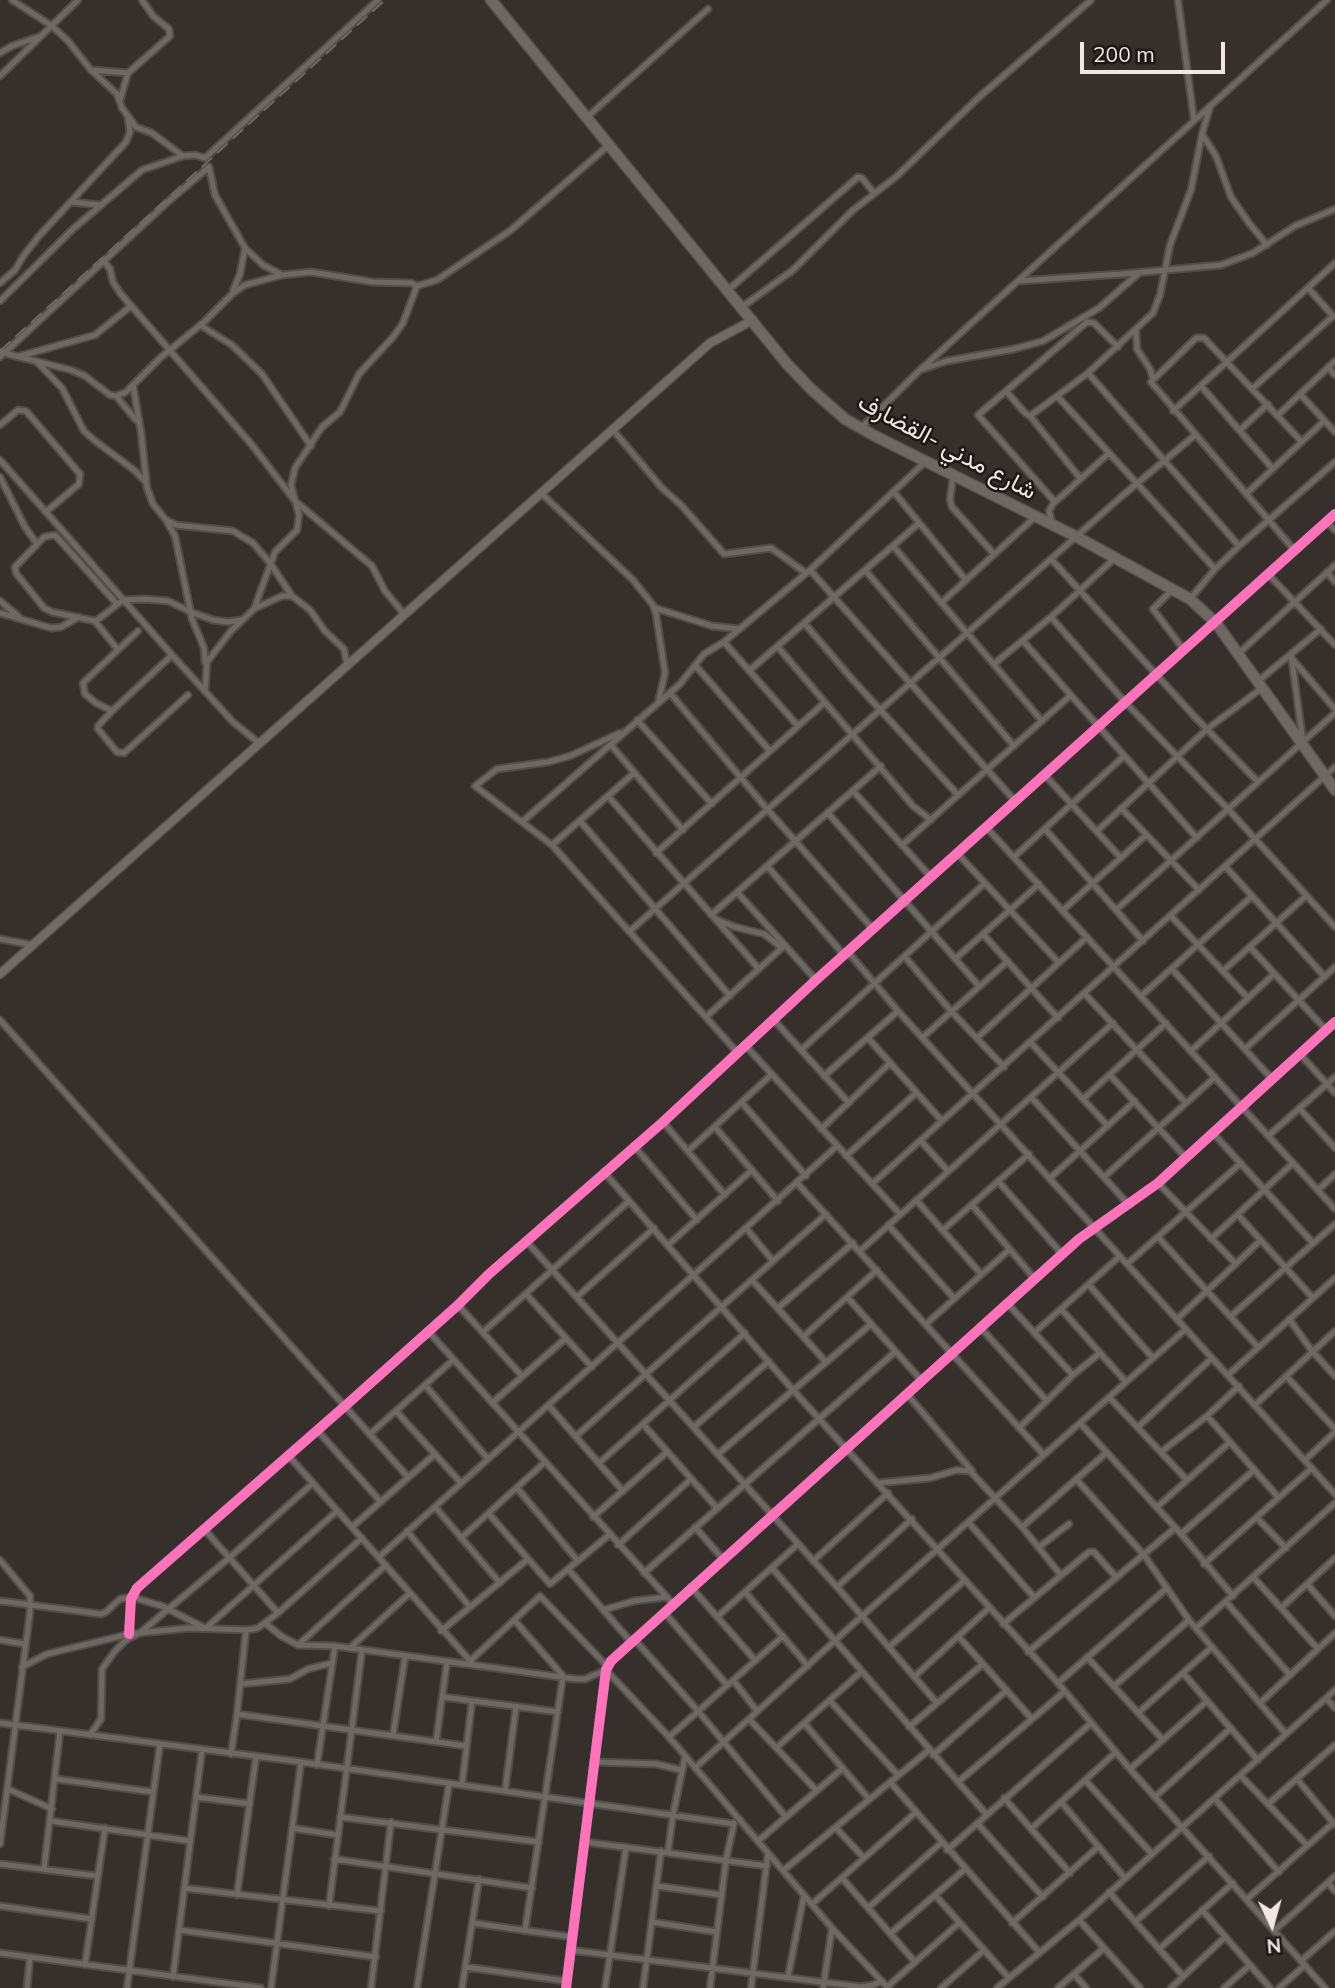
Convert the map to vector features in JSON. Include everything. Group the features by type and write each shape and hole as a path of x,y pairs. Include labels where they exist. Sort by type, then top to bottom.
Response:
{"highway":[{"name":"شارع مدني -القضارف","path":"491,0 787,364 812,390 845,419 861,428 1077,537 1190,599 1216,623 1335,790"}],"main road":[{"path":"0,974 710,344 753,320"}],"street":[{"path":"0,283 15,270 28,249 126,142 130,132 128,118 112,88 91,70 52,26 12,0"},
{"path":"0,76 78,0"},
{"path":"120,100 128,73 170,36 169,29 153,16 142,0"},
{"path":"205,158 378,0"},
{"path":"742,307 793,270 852,211 919,155 978,98 1091,0"},
{"path":"1178,0 1194,120"},
{"path":"861,428 920,370 1327,0"},
{"path":"586,118 708,9"},
{"path":"0,53 41,36"},
{"path":"91,70 128,73"},
{"path":"1030,415 1088,373 1150,317 1156,308 1172,238 1191,190 1211,104"},
{"path":"128,118 136,127 152,133 183,156"},
{"path":"1202,134 1216,156 1236,203 1267,245"},
{"path":"1,354 71,370 110,395 122,395 200,326 232,293 245,285 282,275 312,272 373,282 411,283 417,286 437,280 492,244 609,145"},
{"path":"0,301 100,205 142,170 183,156 205,158 215,195 244,248 263,265 282,275"},
{"path":"1,354 209,167"},
{"path":"728,290 858,177 862,178 874,193"},
{"path":"71,202 100,205"},
{"path":"1018,281 1221,265 1238,260 1295,226 1335,209"},
{"path":"232,293 240,274 244,248"},
{"path":"104,261 110,269 113,282 131,306 252,445 295,502 369,563 389,597 404,614"},
{"path":"1173,411 1335,263"},
{"path":"920,370 947,361 1035,344 1099,308 1139,273"},
{"path":"254,608 270,562 278,548 297,530 299,515 291,485 292,474 322,427 340,411 359,374 403,323 417,286"},
{"path":"1252,389 1334,317 1308,288"},
{"path":"17,357 95,335 131,306"},
{"path":"1066,328 1087,322 1095,324 1118,347"},
{"path":"1055,502 978,416 1087,322"},
{"path":"200,326 219,335 247,358 270,384 311,446"},
{"path":"1136,330 1138,351 1150,369 1153,387 1295,551"},
{"path":"1153,379 1199,337 1209,342 1301,442"},
{"path":"1278,415 1335,360"},
{"path":"37,362 62,388 84,430 93,440 146,482"},
{"path":"1328,367 1335,375"},
{"path":"1088,373 1239,546"},
{"path":"133,385 146,482 153,504 175,536 191,612 204,648 205,691"},
{"path":"1200,386 1273,469"},
{"path":"1006,391 1025,413 1030,415 1080,478"},
{"path":"1300,394 1335,432"},
{"path":"116,396 138,422"},
{"path":"1058,397 1215,569"},
{"path":"1240,430 1268,404"},
{"path":"0,425 18,410 26,411 80,474 79,484 47,512"},
{"path":"1247,493 1324,421"},
{"path":"613,430 662,488 682,506 724,554 771,548 808,572 1015,801"},
{"path":"630,931 1136,484 1194,436"},
{"path":"1053,526 1049,510 1055,502 1109,453"},
{"path":"0,460 47,512 120,602"},
{"path":"523,821 670,693 709,650 724,642 808,572 925,462"},
{"path":"1190,599 1239,546 1335,462"},
{"path":"953,476 950,500 952,507 995,554"},
{"path":"0,477 25,527 37,544"},
{"path":"894,492 965,579"},
{"path":"541,493 633,580 655,608 665,673 659,702"},
{"path":"129,1634 132,1597 137,1588 663,1122 816,980 1335,514"},
{"path":"941,603 1035,517"},
{"path":"166,520 176,525 216,528 242,535 270,562 292,596 310,610 325,631 344,649 347,664"},
{"path":"1328,522 1335,530"},
{"path":"750,670 918,524"},
{"path":"118,650 96,621 47,610 16,573 16,564 49,535 59,537 233,722 259,743"},
{"path":"893,546 1042,721"},
{"path":"995,663 1051,617 1115,558"},
{"path":"1052,560 1258,782"},
{"path":"1238,654 1335,565"},
{"path":"866,570 1014,746"},
{"path":"1327,572 1335,582"},
{"path":"1269,575 1335,645"},
{"path":"1173,589 1153,609 1184,650"},
{"path":"205,666 212,653 254,608 282,596 292,596"},
{"path":"0,601 23,620"},
{"path":"96,621 120,602 168,601 191,612 222,621 243,619"},
{"path":"655,608 712,626 739,629"},
{"path":"0,613 51,628 61,627 79,617"},
{"path":"1051,617 1125,702 1228,809 1335,927"},
{"path":"805,624 879,710 958,795"},
{"path":"1097,831 1321,629"},
{"path":"112,710 92,700 82,687 84,680 138,631"},
{"path":"1023,641 1197,838"},
{"path":"724,642 798,726"},
{"path":"778,647 913,806 931,820"},
{"path":"172,655 112,710 98,729 117,752 124,753 188,695"},
{"path":"1117,909 1335,711 1292,657"},
{"path":"1292,657 1302,743"},
{"path":"695,665 770,751"},
{"path":"670,693 767,809 873,929"},
{"path":"902,845 1071,695"},
{"path":"656,853 824,703"},
{"path":"637,720 712,804"},
{"path":"626,730 570,756 497,769 475,786 552,845 737,1052"},
{"path":"611,745 683,830"},
{"path":"1014,857 1124,756"},
{"path":"713,917 737,892 881,766"},
{"path":"872,1184 1335,767"},
{"path":"552,845 634,773"},
{"path":"1044,775 1121,858"},
{"path":"853,791 931,877"},
{"path":"608,796 759,969"},
{"path":"1121,808 1199,890"},
{"path":"828,813 979,986"},
{"path":"580,821 730,996"},
{"path":"986,827 1335,1209"},
{"path":"1045,829 1143,941"},
{"path":"1063,911 1146,835"},
{"path":"957,853 1059,964"},
{"path":"1225,866 1325,977"},
{"path":"768,867 1335,1494"},
{"path":"800,1050 985,883"},
{"path":"955,959 1039,884"},
{"path":"737,892 816,980"},
{"path":"1141,996 1252,895"},
{"path":"1223,971 1306,896"},
{"path":"1171,916 1248,998"},
{"path":"713,917 735,927 761,932 783,946"},
{"path":"983,934 1058,1018"},
{"path":"977,1038 1087,937"},
{"path":"0,939 33,945"},
{"path":"706,1017 783,946"},
{"path":"1250,947 1326,1030"},
{"path":"905,957 1004,1067"},
{"path":"923,1037 1007,961"},
{"path":"1245,1049 1335,967"},
{"path":"1172,969 1272,1079"},
{"path":"1191,1051 1274,974"},
{"path":"1085,994 1186,1103"},
{"path":"824,1076 898,1010"},
{"path":"773,1019 849,1103"},
{"path":"0,1020 408,1477"},
{"path":"603,1610 634,1601 670,1600 691,1587 1062,1254 1158,1183 1335,1021"},
{"path":"859,1251 1113,1023"},
{"path":"1083,1099 1166,1023"},
{"path":"868,1038 942,1121"},
{"path":"1031,1043 1108,1126"},
{"path":"745,1045 900,1214"},
{"path":"1300,1054 1335,1093"},
{"path":"821,1129 890,1063"},
{"path":"688,1151 771,1075"},
{"path":"1110,1075 1185,1158"},
{"path":"1104,1177 1215,1077"},
{"path":"1268,1136 1335,1077"},
{"path":"846,1156 916,1093"},
{"path":"1031,1097 1129,1205"},
{"path":"1051,1178 1135,1101"},
{"path":"742,1102 806,1176"},
{"path":"1300,1109 1335,1148"},
{"path":"663,1122 724,1195"},
{"path":"715,1127 778,1200"},
{"path":"1213,1133 1313,1243"},
{"path":"921,1141 948,1171"},
{"path":"634,1146 697,1220"},
{"path":"379,1557 837,1146"},
{"path":"943,1230 1029,1154"},
{"path":"1127,1264 1241,1163"},
{"path":"1211,1239 1293,1163"},
{"path":"668,1245 752,1171"},
{"path":"604,1172 793,1390 939,1549 1325,1988"},
{"path":"1318,1190 1335,1174"},
{"path":"998,1181 1062,1254"},
{"path":"797,1183 1044,1455"},
{"path":"1158,1183 1236,1264"},
{"path":"916,1200 981,1274"},
{"path":"483,1332 629,1201"},
{"path":"972,1205 1035,1279"},
{"path":"576,1436 826,1214"},
{"path":"1238,1215 1313,1298"},
{"path":"888,1224 954,1298"},
{"path":"1231,1316 1335,1224"},
{"path":"578,1296 654,1228"},
{"path":"746,1228 773,1261"},
{"path":"1158,1237 1258,1347"},
{"path":"1177,1319 1261,1240"},
{"path":"527,1242 837,1587 937,1703"},
{"path":"778,1308 853,1243"},
{"path":"926,1324 1009,1250"},
{"path":"1034,1333 1120,1256"},
{"path":"804,1336 877,1270"},
{"path":"1228,1375 1335,1278"},
{"path":"752,1280 826,1362"},
{"path":"1089,1285 1153,1358"},
{"path":"526,1294 592,1367"},
{"path":"846,1297 922,1381"},
{"path":"1008,1304 1073,1375"},
{"path":"458,1305 522,1376"},
{"path":"1061,1309 1126,1382"},
{"path":"1289,1319 1312,1351 1335,1376"},
{"path":"718,1454 870,1325"},
{"path":"980,1327 1047,1401"},
{"path":"695,1768 1186,1329"},
{"path":"428,1331 670,1600"},
{"path":"1255,1405 1335,1331"},
{"path":"599,1463 745,1333"},
{"path":"492,1403 566,1338"},
{"path":"644,1573 895,1352"},
{"path":"1019,1428 1073,1375 1100,1353"},
{"path":"1138,1427 1213,1358"},
{"path":"370,1434 453,1360"},
{"path":"694,1427 769,1361"},
{"path":"1286,1376 1335,1431 1305,1460"},
{"path":"425,1385 488,1459"},
{"path":"1161,1452 1207,1416 1239,1386"},
{"path":"907,1394 1060,1574"},
{"path":"1109,1397 1187,1480"},
{"path":"549,1406 623,1491"},
{"path":"396,1410 461,1483"},
{"path":"1207,1416 1278,1497"},
{"path":"1080,1423 1181,1534 1233,1596"},
{"path":"643,1424 716,1507"},
{"path":"317,1430 381,1502"},
{"path":"1157,1507 1230,1442"},
{"path":"593,1517 667,1452"},
{"path":"1022,1527 1106,1452"},
{"path":"352,1527 435,1454"},
{"path":"288,1455 471,1662"},
{"path":"461,1538 545,1462"},
{"path":"1204,1564 1312,1468"},
{"path":"878,1483 930,1478 957,1470 974,1473"},
{"path":"1181,1534 1254,1470"},
{"path":"618,1545 691,1479"},
{"path":"1076,1479 1144,1555 1189,1620 1286,1734"},
{"path":"89,1735 101,1719 102,1667 126,1640 141,1632 313,1483"},
{"path":"517,1488 578,1561"},
{"path":"813,1561 888,1493"},
{"path":"1196,1628 1335,1503"},
{"path":"435,1507 500,1583"},
{"path":"205,1627 337,1511"},
{"path":"489,1514 550,1584"},
{"path":"1257,1518 1286,1548"},
{"path":"837,1587 912,1519"},
{"path":"969,1523 1034,1597"},
{"path":"1038,1547 1069,1524"},
{"path":"695,1527 723,1559"},
{"path":"1028,1652 1175,1528"},
{"path":"204,1530 278,1613"},
{"path":"407,1531 470,1607"},
{"path":"471,1662 550,1584 609,1535"},
{"path":"22,1667 47,1654 141,1632 205,1627 246,1630 258,1628 362,1538"},
{"path":"718,1616 798,1544"},
{"path":"1003,1624 1091,1551 1116,1577"},
{"path":"441,1631 528,1559"},
{"path":"0,1560 28,1594 30,1605 0,1844"},
{"path":"1282,1608 1334,1560"},
{"path":"298,1645 386,1565"},
{"path":"772,1568 986,1814"},
{"path":"568,1569 698,1711 786,1817"},
{"path":"1254,1578 1318,1649"},
{"path":"889,1647 965,1580"},
{"path":"1308,1584 1335,1616"},
{"path":"691,1587 755,1660"},
{"path":"1058,1683 1167,1588"},
{"path":"746,1592 808,1666"},
{"path":"350,1648 410,1593"},
{"path":"540,1596 669,1737 832,1928 888,1987 959,1923"},
{"path":"0,1601 73,1608 100,1614 120,1599 132,1597 168,1609 205,1627"},
{"path":"265,1623 298,1645 335,1646 447,1662 471,1662 580,1679 607,1668 664,1612 670,1600"},
{"path":"1226,1602 1290,1675"},
{"path":"915,1676 989,1608"},
{"path":"664,1612 727,1685"},
{"path":"1114,1686 1189,1620"},
{"path":"515,1621 563,1676 525,1931"},
{"path":"231,1754 246,1630"},
{"path":"1260,1703 1335,1633"},
{"path":"669,1737 783,1636"},
{"path":"958,1636 1032,1718"},
{"path":"0,1640 25,1644"},
{"path":"317,1765 335,1646"},
{"path":"1138,1713 1212,1647"},
{"path":"329,1906 362,1650"},
{"path":"393,1735 405,1657"},
{"path":"1087,1657 1163,1740"},
{"path":"436,1742 447,1662"},
{"path":"240,1684 290,1679 307,1669 332,1663"},
{"path":"909,1727 983,1664"},
{"path":"465,1967 566,1985 607,1668"},
{"path":"776,1748 861,1672"},
{"path":"1183,1674 1258,1760"},
{"path":"733,1680 757,1711"},
{"path":"784,1870 898,1775 931,1752 1007,1690"},
{"path":"997,1988 1079,1920 1335,1690"},
{"path":"958,1782 1065,1691"},
{"path":"443,1698 558,1712"},
{"path":"1326,1698 1335,1708"},
{"path":"462,1785 472,1701"},
{"path":"830,1701 898,1775"},
{"path":"1130,1769 1207,1701"},
{"path":"505,1791 516,1707"},
{"path":"237,1714 466,1746"},
{"path":"749,1719 816,1790"},
{"path":"0,1723 301,1762 734,1824"},
{"path":"804,1723 869,1799"},
{"path":"947,1850 1091,1723"},
{"path":"1156,1797 1231,1728"},
{"path":"44,1869 60,1731"},
{"path":"127,1988 160,1744"},
{"path":"1268,1804 1335,1745"},
{"path":"173,1977 202,1750"},
{"path":"1031,1829 1116,1752"},
{"path":"237,1895 256,1757"},
{"path":"643,1988 657,1886 685,1757"},
{"path":"271,1988 301,1762"},
{"path":"596,1762 656,1764 681,1770"},
{"path":"758,1842 842,1769"},
{"path":"1241,1776 1307,1845"},
{"path":"56,1779 153,1792"},
{"path":"1247,1899 1334,1824 1297,1779"},
{"path":"1085,1780 1152,1854"},
{"path":"890,1782 1039,1952"},
{"path":"416,1988 449,1784"},
{"path":"8,1789 52,1809"},
{"path":"196,1797 250,1804"},
{"path":"1004,1798 1070,1873"},
{"path":"1215,1799 1279,1872"},
{"path":"1061,1802 1125,1878"},
{"path":"812,1904 915,1813"},
{"path":"340,1816 539,1842"},
{"path":"709,1988 726,1860 736,1816"},
{"path":"51,1821 190,1841"},
{"path":"371,1988 391,1822"},
{"path":"977,1823 1043,1897"},
{"path":"85,1965 105,1828"},
{"path":"292,1828 337,1835"},
{"path":"836,1828 864,1857"},
{"path":"584,1842 766,1866"},
{"path":"869,1907 941,1843"},
{"path":"605,1988 626,1847"},
{"path":"1012,1923 1098,1847"},
{"path":"751,1988 768,1853"},
{"path":"1135,1922 1209,1856"},
{"path":"334,1859 532,1888"},
{"path":"0,1864 97,1876"},
{"path":"891,1933 965,1869"},
{"path":"1274,1931 1335,1877"},
{"path":"842,1878 915,1962"},
{"path":"462,1988 479,1879"},
{"path":"1159,1949 1233,1883"},
{"path":"1328,1884 1335,1891"},
{"path":"657,1886 722,1895"},
{"path":"184,1888 382,1911"},
{"path":"1109,1892 1183,1976"},
{"path":"788,1977 804,1894"},
{"path":"935,1895 1009,1978"},
{"path":"0,1906 92,1919"},
{"path":"1202,1910 1270,1988"},
{"path":"1079,1920 1140,1988"},
{"path":"652,1922 717,1932"},
{"path":"472,1923 572,1937"},
{"path":"823,1985 832,1928"},
{"path":"179,1930 376,1957"},
{"path":"1279,1988 1335,1932"},
{"path":"1171,1988 1225,1937"},
{"path":"1058,1988 1104,1948"},
{"path":"570,1950 788,1977 823,1985 861,1987 881,1980"},
{"path":"941,1988 984,1950"},
{"path":"0,1954 130,1970 226,1986 261,1988"},
{"path":"27,1988 30,1957"},
{"path":"1224,1988 1250,1965"},
{"path":"1074,1974 1086,1988"}],"railway":[{"path":"0,351 385,0"}],"cycle path":[{"path":"129,1634 131,1599 137,1588 663,1122 816,980 1335,514"},
{"path":"566,1988 606,1670 611,1661 1079,1239 1158,1183 1335,1022"}]}
